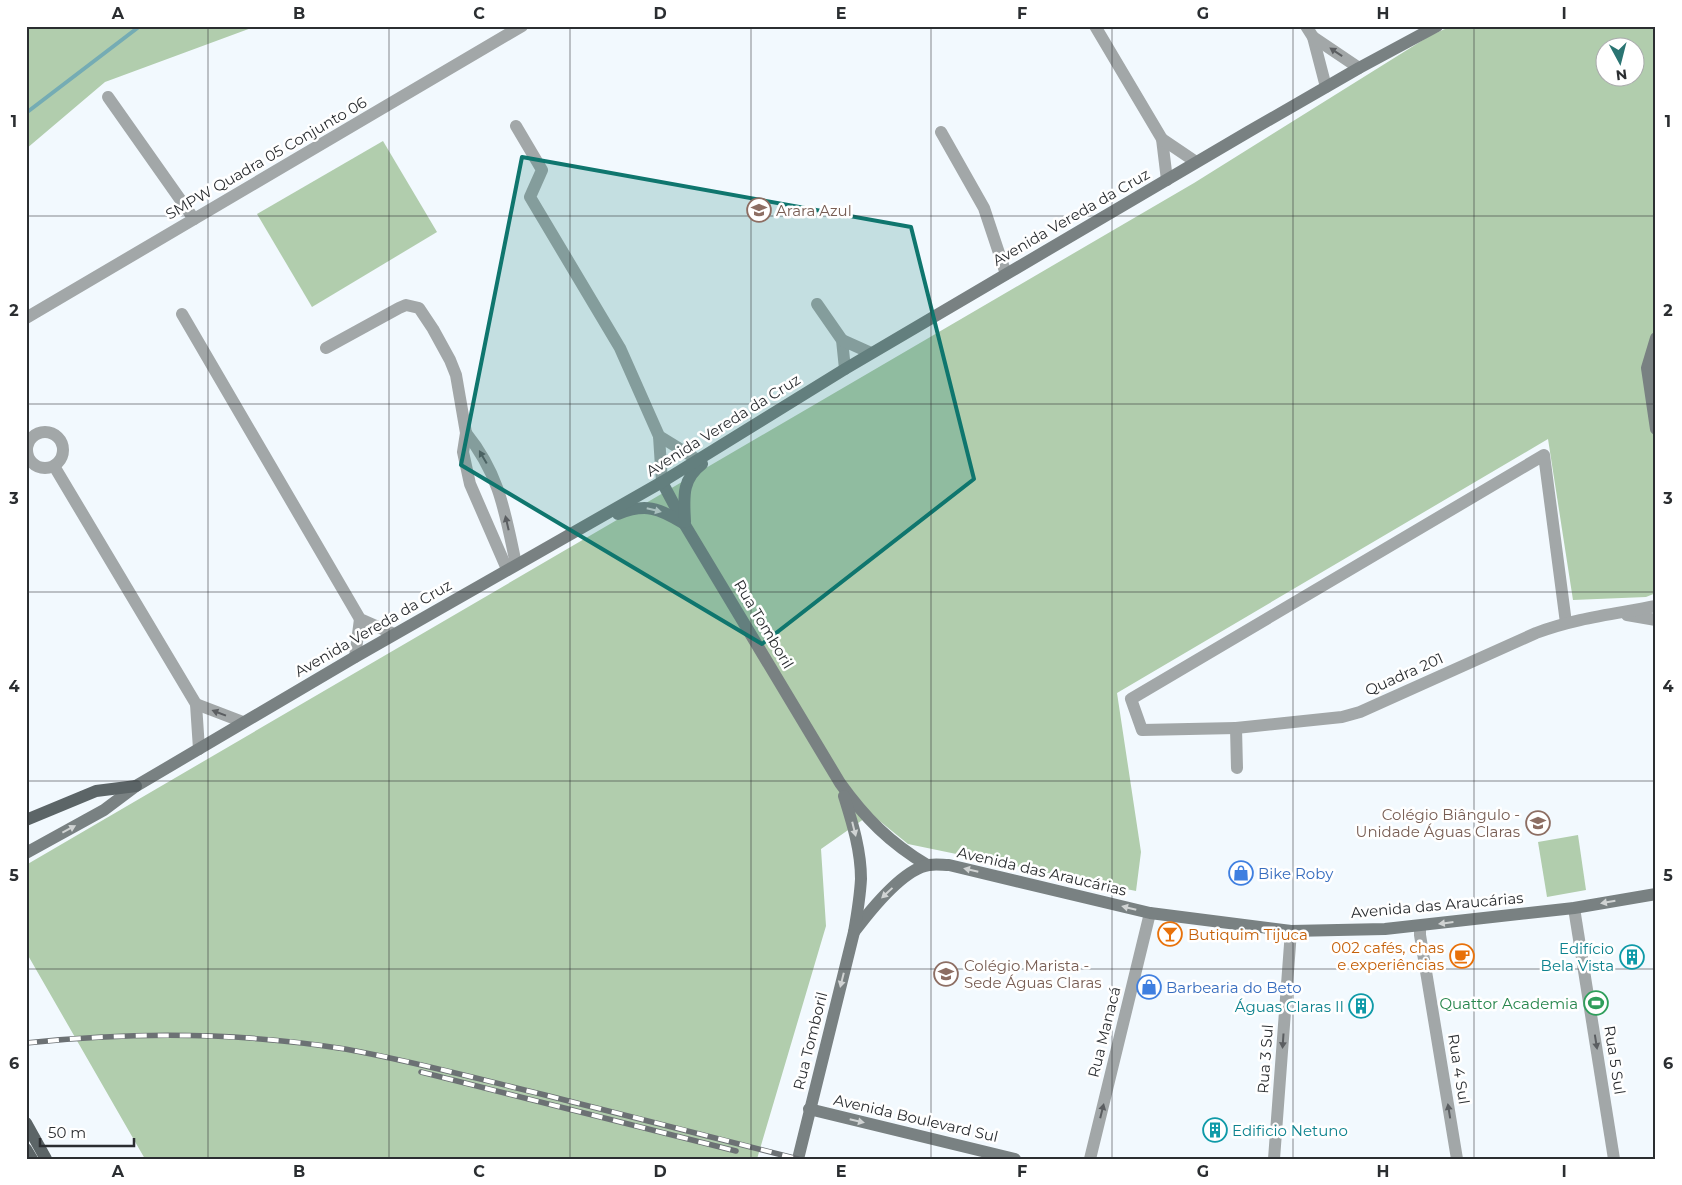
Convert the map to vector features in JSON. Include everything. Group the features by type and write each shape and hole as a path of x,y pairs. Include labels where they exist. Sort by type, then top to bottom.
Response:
{"main road":[{"path":"26,820 96,791 136,786"},
{"path":"26,1123 46,1159"},
{"path":"26,1149 32,1159"}],"street":[{"name":"SMPW Quadra 05 Conjunto 06","path":"26,318 522,26"},
{"path":"1095,26 1162,140 1166,180"},
{"name":"Avenida Vereda da Cruz","path":"26,852 104,810 136,786 394,634 662,482 844,369 1196,162 1437,26"},
{"path":"1310,32 1360,68"},
{"path":"1310,32 1326,87"},
{"path":"108,97 194,219"},
{"path":"516,126 542,170 530,197 620,348 659,436 662,482"},
{"path":"941,132 984,208 1006,274"},
{"path":"1162,140 1196,162"},
{"path":"817,304 842,340 844,369"},
{"path":"326,348 399,308 406,305 419,308 433,328 456,375 466,434 463,452 470,484 512,566"},
{"path":"182,314 360,620 394,634"},
{"path":"1656,338 1647,368 1656,429"},
{"path":"842,340 871,353"},
{"path":"685,525 684,494 689,477 694,470 735,442 749,428"},
{"path":"34,431 52,434 60,441 62,446 61,457 54,466 49,468 38,466 30,459 27,448 34,431"},
{"path":"466,434 484,458 497,483 502,500 512,566"},
{"path":"659,436 698,460"},
{"name":"Quadra 201","path":"1566,623 1544,455 1131,699 1142,730 1236,728 1342,717 1360,712 1536,633 1566,623 1656,606"},
{"path":"54,466 196,704 199,749"},
{"name":"Rua Tomboril","path":"662,482 685,525 855,805 880,831 903,850 927,865"},
{"path":"591,523 642,507 653,508 685,525"},
{"name":"Quadra 201","path":"1617,614 1656,620"},
{"path":"355,657 360,620"},
{"path":"196,704 243,722"},
{"path":"1236,728 1237,768"},
{"name":"Rua Tomboril","path":"798,1159 854,932 859,900 860,863 852,824 840,783"},
{"name":"Avenida das Araucárias","path":"927,865 949,864 1150,914 1291,931 1385,929 1420,926 1574,908 1656,894"},
{"name":"Rua Tomboril","path":"854,932 874,905 908,875 927,865"},
{"name":"Rua 5 Sul","path":"1574,908 1614,1159"},
{"name":"Rua Manacá","path":"1090,1159 1150,914"},
{"name":"Rua 4 Sul","path":"1420,926 1457,1159"},
{"name":"Rua 3 Sul","path":"1274,1159 1291,931"},
{"name":"Avenida Boulevard Sul","path":"809,1112 1015,1159"}],"highlighted area":[{"path":"522,157 911,227 974,479 762,644 461,465"}],"green space":[{"path":"26,26 257,26 105,82 26,149"},
{"path":"1452,26 1656,26 1656,593 1646,597 1573,600 1548,439 1117,693 1141,852 1136,891 908,844 871,814 821,849 826,926 757,1159 145,1159 26,952 26,865 1194,183 1431,35"},
{"path":"383,141 437,232 312,307 257,214"},
{"path":"1578,835 1586,890 1547,897 1538,842"}],"waterway":[{"path":"26,113 140,26"}],"railway":[{"path":"26,1043 106,1037 186,1036 266,1039 345,1049 445,1070 798,1159"},
{"path":"421,1072 736,1151"}],"place":[{"name":"Arara Azul","path":"759,210"},
{"name":"Colégio Biângulo - Unidade Águas Claras","path":"1538,823"},
{"name":"Bike Roby","path":"1241,873"},
{"name":"Butiquim Tijuca","path":"1170,934"},
{"name":"002 cafés, chas e experiências","path":"1462,956"},
{"name":"Edifício Bela Vista","path":"1632,957"},
{"name":"Colégio Marista - Sede Águas Claras","path":"946,974"},
{"name":"Barbearia do Beto","path":"1149,987"},
{"name":"Quattor Academia","path":"1596,1003"},
{"name":"Águas Claras II","path":"1361,1006"},
{"name":"Edificio Netuno","path":"1215,1130"}]}
